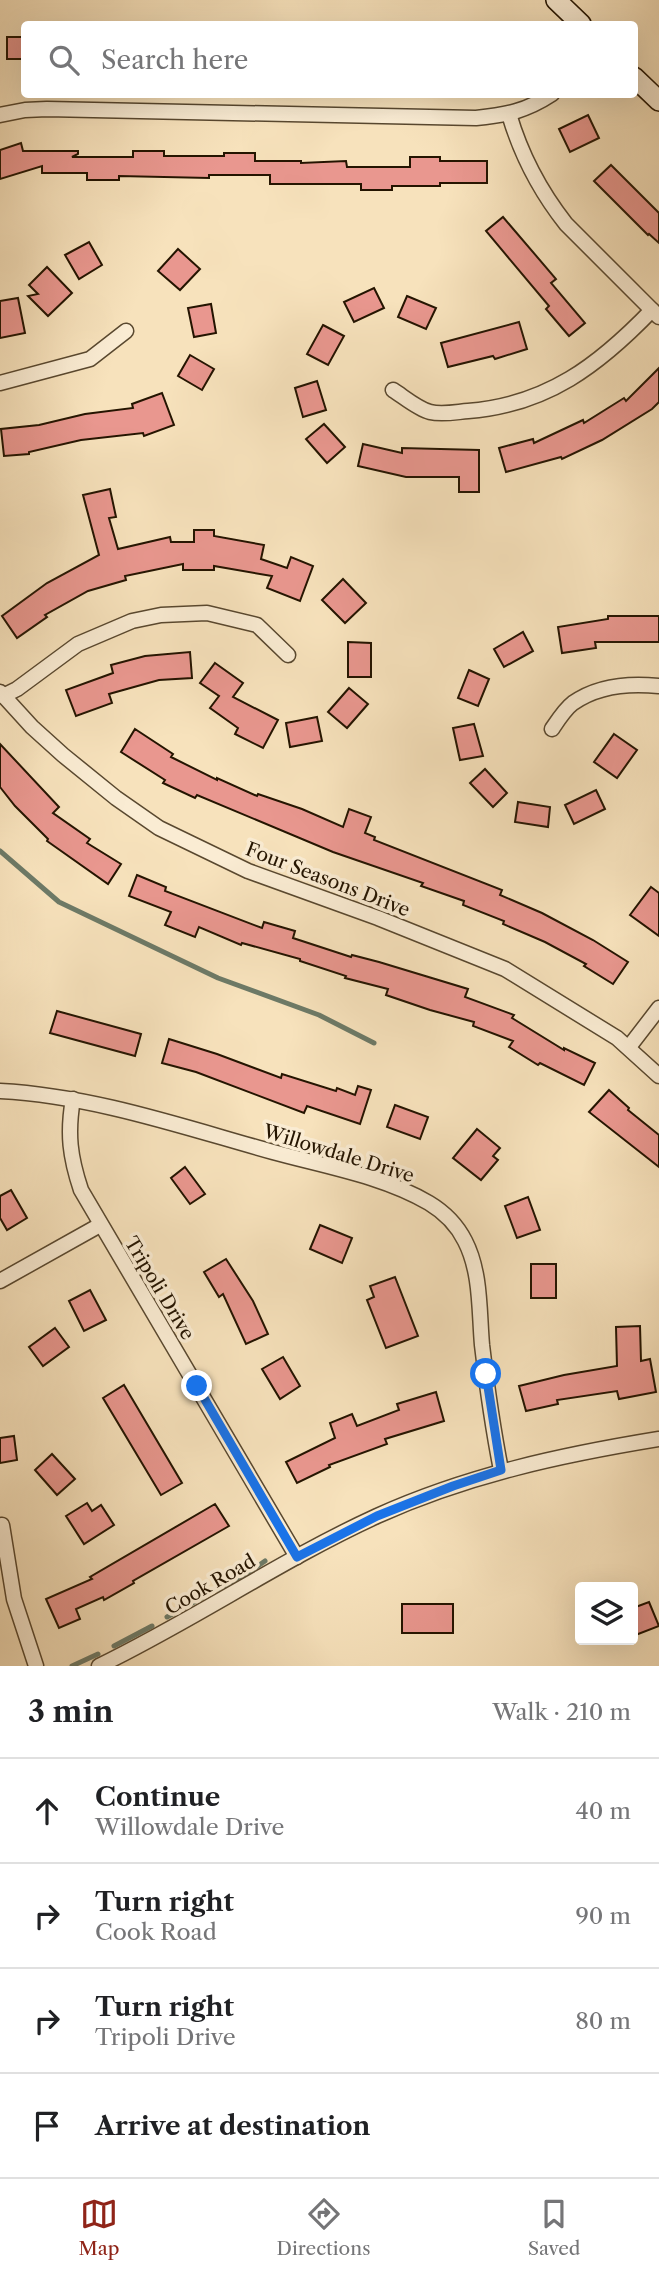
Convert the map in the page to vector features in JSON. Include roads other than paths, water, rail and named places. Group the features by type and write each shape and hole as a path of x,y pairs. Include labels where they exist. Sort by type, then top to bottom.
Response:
{"main road":[{"path":"556,0 579,21"},
{"path":"638,80 659,102"}],"street":[{"path":"0,115 47,109 477,118 509,114 534,106 546,98"},
{"path":"393,390 428,412 481,410 516,402 564,383 586,369 655,313 553,207 527,163 509,114"},
{"path":"0,383 90,359 126,331"},
{"path":"2,694 17,689 78,644 132,621 161,615 207,613 257,625 288,655"},
{"path":"552,729 571,704 587,694 627,685 659,686"},
{"name":"Four Seasons Drive","path":"2,694 32,727 63,755 116,799 159,828 248,871 378,918 505,969 599,1025 629,1047 659,1076"},
{"path":"629,1047 659,1008"},
{"name":"Willowdale Drive","path":"0,1091 32,1092 100,1104 355,1174 406,1192 446,1215 465,1240 476,1274 483,1346 501,1470"},
{"name":"Tripoli Drive","path":"73,1099 69,1132 71,1162 81,1190 297,1557"},
{"path":"0,1282 100,1224"},
{"name":"Cook Road","path":"100,1666 377,1516 501,1470 659,1439"},
{"path":"2,1525 14,1599 36,1666"}],"waterway":[{"path":"0,851 59,902 218,978 319,1015 374,1043"},
{"path":"218,1589 265,1561"},
{"path":"167,1617 203,1597"},
{"path":"114,1646 152,1626"},
{"path":"72,1666 98,1654"}]}
